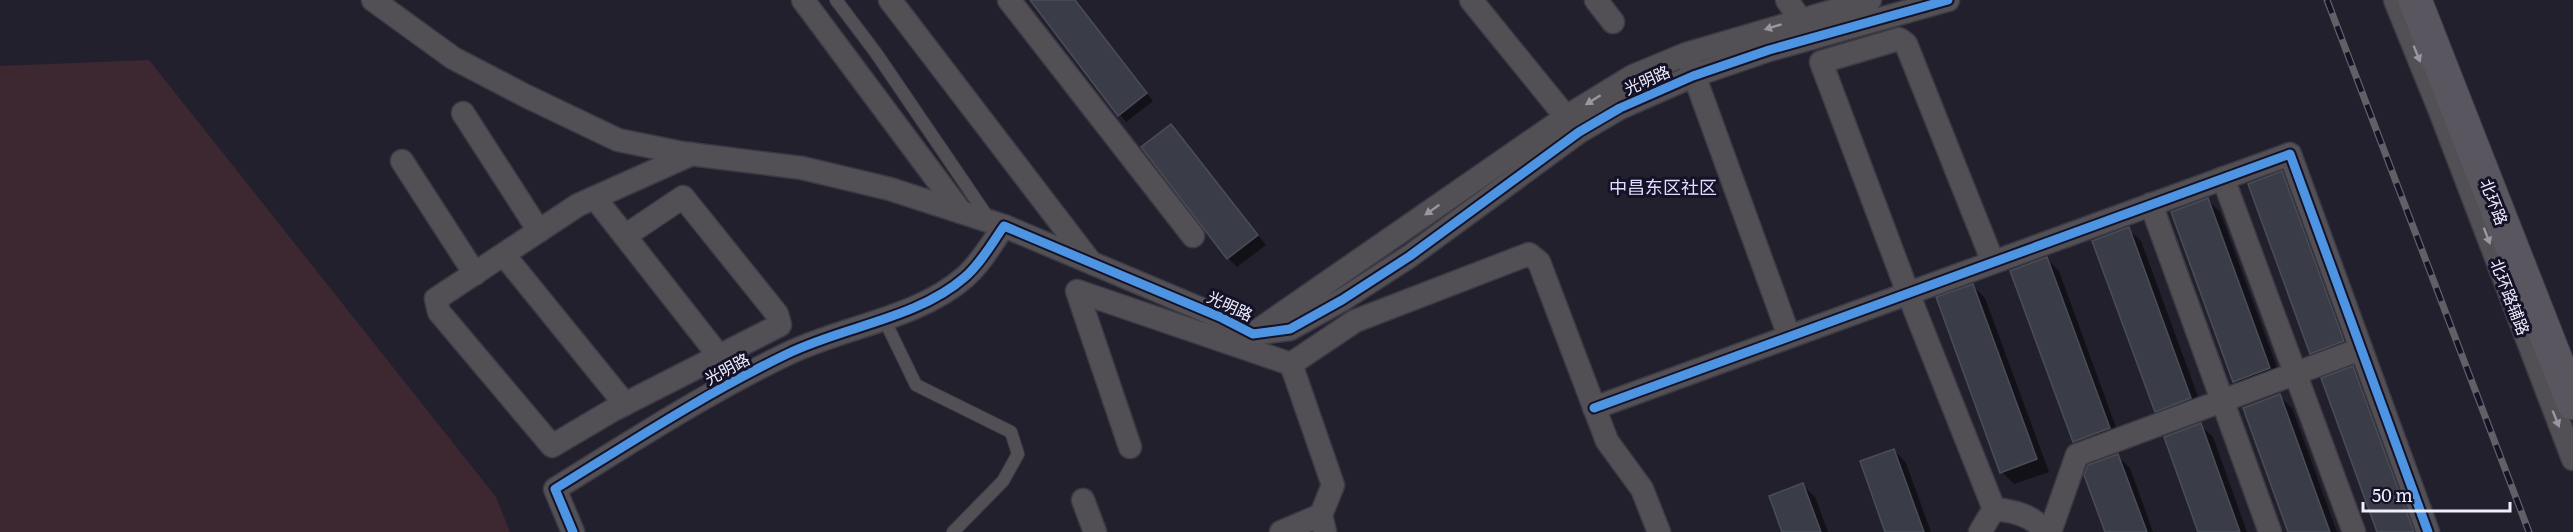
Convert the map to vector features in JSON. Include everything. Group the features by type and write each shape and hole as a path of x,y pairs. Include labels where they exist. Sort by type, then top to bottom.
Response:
{"highway":[{"name":"北环路","path":"2415,0 2573,404"},
{"name":"北环路","path":"2438,0 2573,347"}],"street":[{"path":"373,0 453,58 618,140 692,154 802,168 890,189 997,224"},
{"path":"803,0 961,212"},
{"path":"890,0 1090,262"},
{"path":"1009,0 1193,236"},
{"path":"1471,0 1566,117"},
{"path":"1596,0 1613,22"},
{"path":"1787,0 1800,19"},
{"name":"光明路","path":"1253,334 1566,117 1633,76 1686,54 1870,0"},
{"name":"光明路","path":"573,532 555,489 722,387 788,353 834,334 885,321 932,299 965,277 997,224 1220,317 1253,334 1290,330 1410,256 1579,132 1639,99 1693,76 1769,50 1948,0"},
{"name":"北环路辅路","path":"2395,0 2440,111 2573,459"},
{"path":"1992,262 1906,44 1899,39 1821,62 1908,293 1994,509"},
{"path":"1686,54 1789,336"},
{"path":"463,113 539,231"},
{"path":"625,236 683,197 777,314 780,325 625,404 552,446 439,312 436,299 578,205 692,154"},
{"path":"1594,408 2290,154 2428,532"},
{"path":"402,161 475,273"},
{"path":"2223,178 2354,532"},
{"path":"595,198 719,356"},
{"path":"2151,204 2270,532"},
{"path":"1291,364 1355,321 1529,254 1539,262 1607,441 1642,489 1659,532"},
{"path":"504,255 625,404"},
{"path":"1130,447 1077,291 1291,364"},
{"path":"1994,509 2016,511 2039,523 2049,532 2077,455 2361,349"},
{"path":"1281,532 1323,524 1333,485 1291,364"},
{"path":"1083,500 1095,532"},
{"path":"1980,532 1994,509"}],"lane":[{"path":"836,0 997,224"},
{"path":"885,321 916,385 1011,432 1018,454 1003,481 953,532"}],"shaded area":[{"path":"149,60 496,497 510,532 0,532 0,66"}],"building":[{"path":"1030,0 1075,0 1147,93 1118,116"},
{"path":"1171,124 1258,235 1227,259 1141,147"},
{"path":"2282,171 2344,341 2310,354 2248,184"},
{"path":"2208,198 2270,368 2233,382 2171,212"},
{"path":"2129,227 2191,398 2155,412 2092,241"},
{"path":"2047,257 2110,428 2073,442 2010,271"},
{"path":"1973,284 2037,459 2000,473 1936,297"},
{"path":"2353,366 2414,532 2377,532 2321,378"},
{"path":"2280,394 2330,532 2288,532 2243,408"},
{"path":"2201,423 2240,532 2198,532 2164,437"},
{"path":"1894,449 1924,532 1885,532 1860,461"},
{"path":"2118,454 2147,532 2105,532 2084,475 2088,465"},
{"path":"1803,483 1821,532 1782,532 1769,496"}],"railway":[{"path":"2327,0 2529,532"}],"cycle path":[{"path":"573,532 555,489 669,418 757,369 809,344 903,312 946,291 976,266 1004,226 1220,317 1253,334 1290,329 1342,300 1410,256 1579,132 1620,108 1693,76 1769,50 1948,0"},
{"path":"1594,408 2290,154 2428,532"}],"district":[{"name":"中昌东区社区","path":"1663,188"}]}
